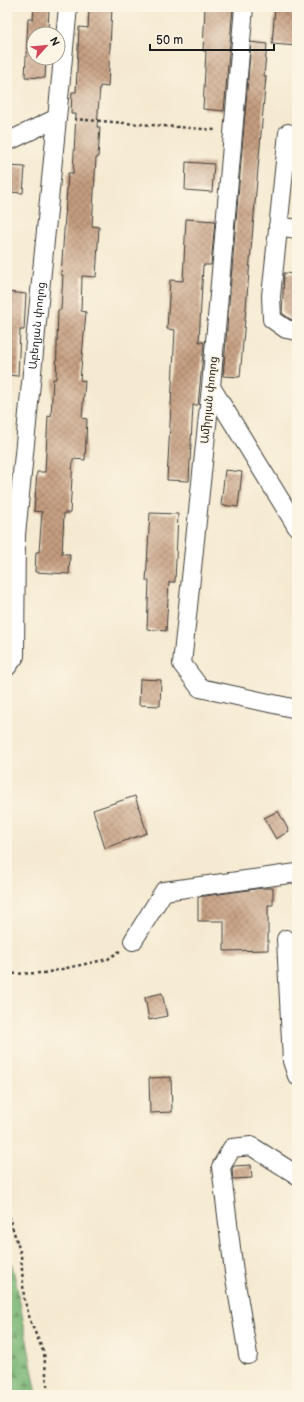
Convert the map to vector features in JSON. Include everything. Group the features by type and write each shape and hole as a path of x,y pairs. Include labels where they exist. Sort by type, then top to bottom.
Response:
{"street":[{"name":"Աբեղյան փողոց","path":"7,668 15,656 16,535 68,7"},
{"name":"Ամիրյան փողոց","path":"244,7 210,388 182,664 200,688 297,709"},
{"path":"7,142 57,118"},
{"path":"288,133 271,296 272,319 286,329 297,331"},
{"path":"278,226 297,228"},
{"path":"210,388 297,527"},
{"path":"133,941 164,892 297,873"},
{"path":"286,939 292,1061 297,1076"},
{"path":"248,1355 234,1272 221,1167 232,1148 251,1146 297,1175"}],"path":[{"path":"57,118 233,131"},
{"path":"7,974 44,973 108,959 133,941"},
{"path":"7,1210 21,1255 24,1298 31,1323 44,1353 48,1395"}],"green space":[{"path":"7,1243 17,1287 37,1395 7,1395"}],"building":[{"path":"34,7 49,7 48,26 28,26 28,19 33,19"},
{"path":"89,7 112,7 108,87 100,86 97,127 100,127 98,158 96,158 92,226 99,227 96,277 82,276 81,311 86,312 80,380 85,381 82,418 87,419 85,460 73,459 70,513 64,513 62,554 70,554 69,574 35,572 36,552 39,552 42,512 34,511 37,472 45,472 48,416 51,417 53,379 56,379 58,310 61,310 63,275 61,275 68,173 73,173 76,114 71,114 72,92 76,92 79,27 88,28"},
{"path":"205,7 233,7 224,111 203,109 206,51 203,51"},
{"path":"275,7 297,7 297,46 272,44"},
{"path":"251,42 267,44 264,76 266,76 240,377 223,376"},
{"path":"26,58 26,66 46,66 45,78 25,77"},
{"path":"186,162 214,164 212,192 185,190"},
{"path":"7,166 25,167 23,193 7,192"},
{"path":"186,219 215,221 211,265 203,265 199,342 204,342 198,405 193,405 189,481 167,480 175,330 167,329 170,280 183,281"},
{"path":"284,273 297,274 297,320 290,319 282,313"},
{"path":"7,292 26,294 24,330 20,330 18,376 7,375"},
{"path":"225,470 242,472 238,507 221,505"},
{"path":"150,513 178,514 175,582 169,582 166,631 147,629 149,581 146,581"},
{"path":"140,679 161,680 160,706 139,705"},
{"path":"135,796 147,833 105,848 93,810"},
{"path":"278,811 289,831 276,839 264,818"},
{"path":"273,888 273,905 268,905 268,950 224,951 224,921 198,921 198,897"},
{"path":"162,993 167,1016 149,1020 145,997"},
{"path":"171,1077 172,1112 150,1113 149,1078"},
{"path":"251,1165 252,1178 233,1179 232,1169 234,1166"}]}
